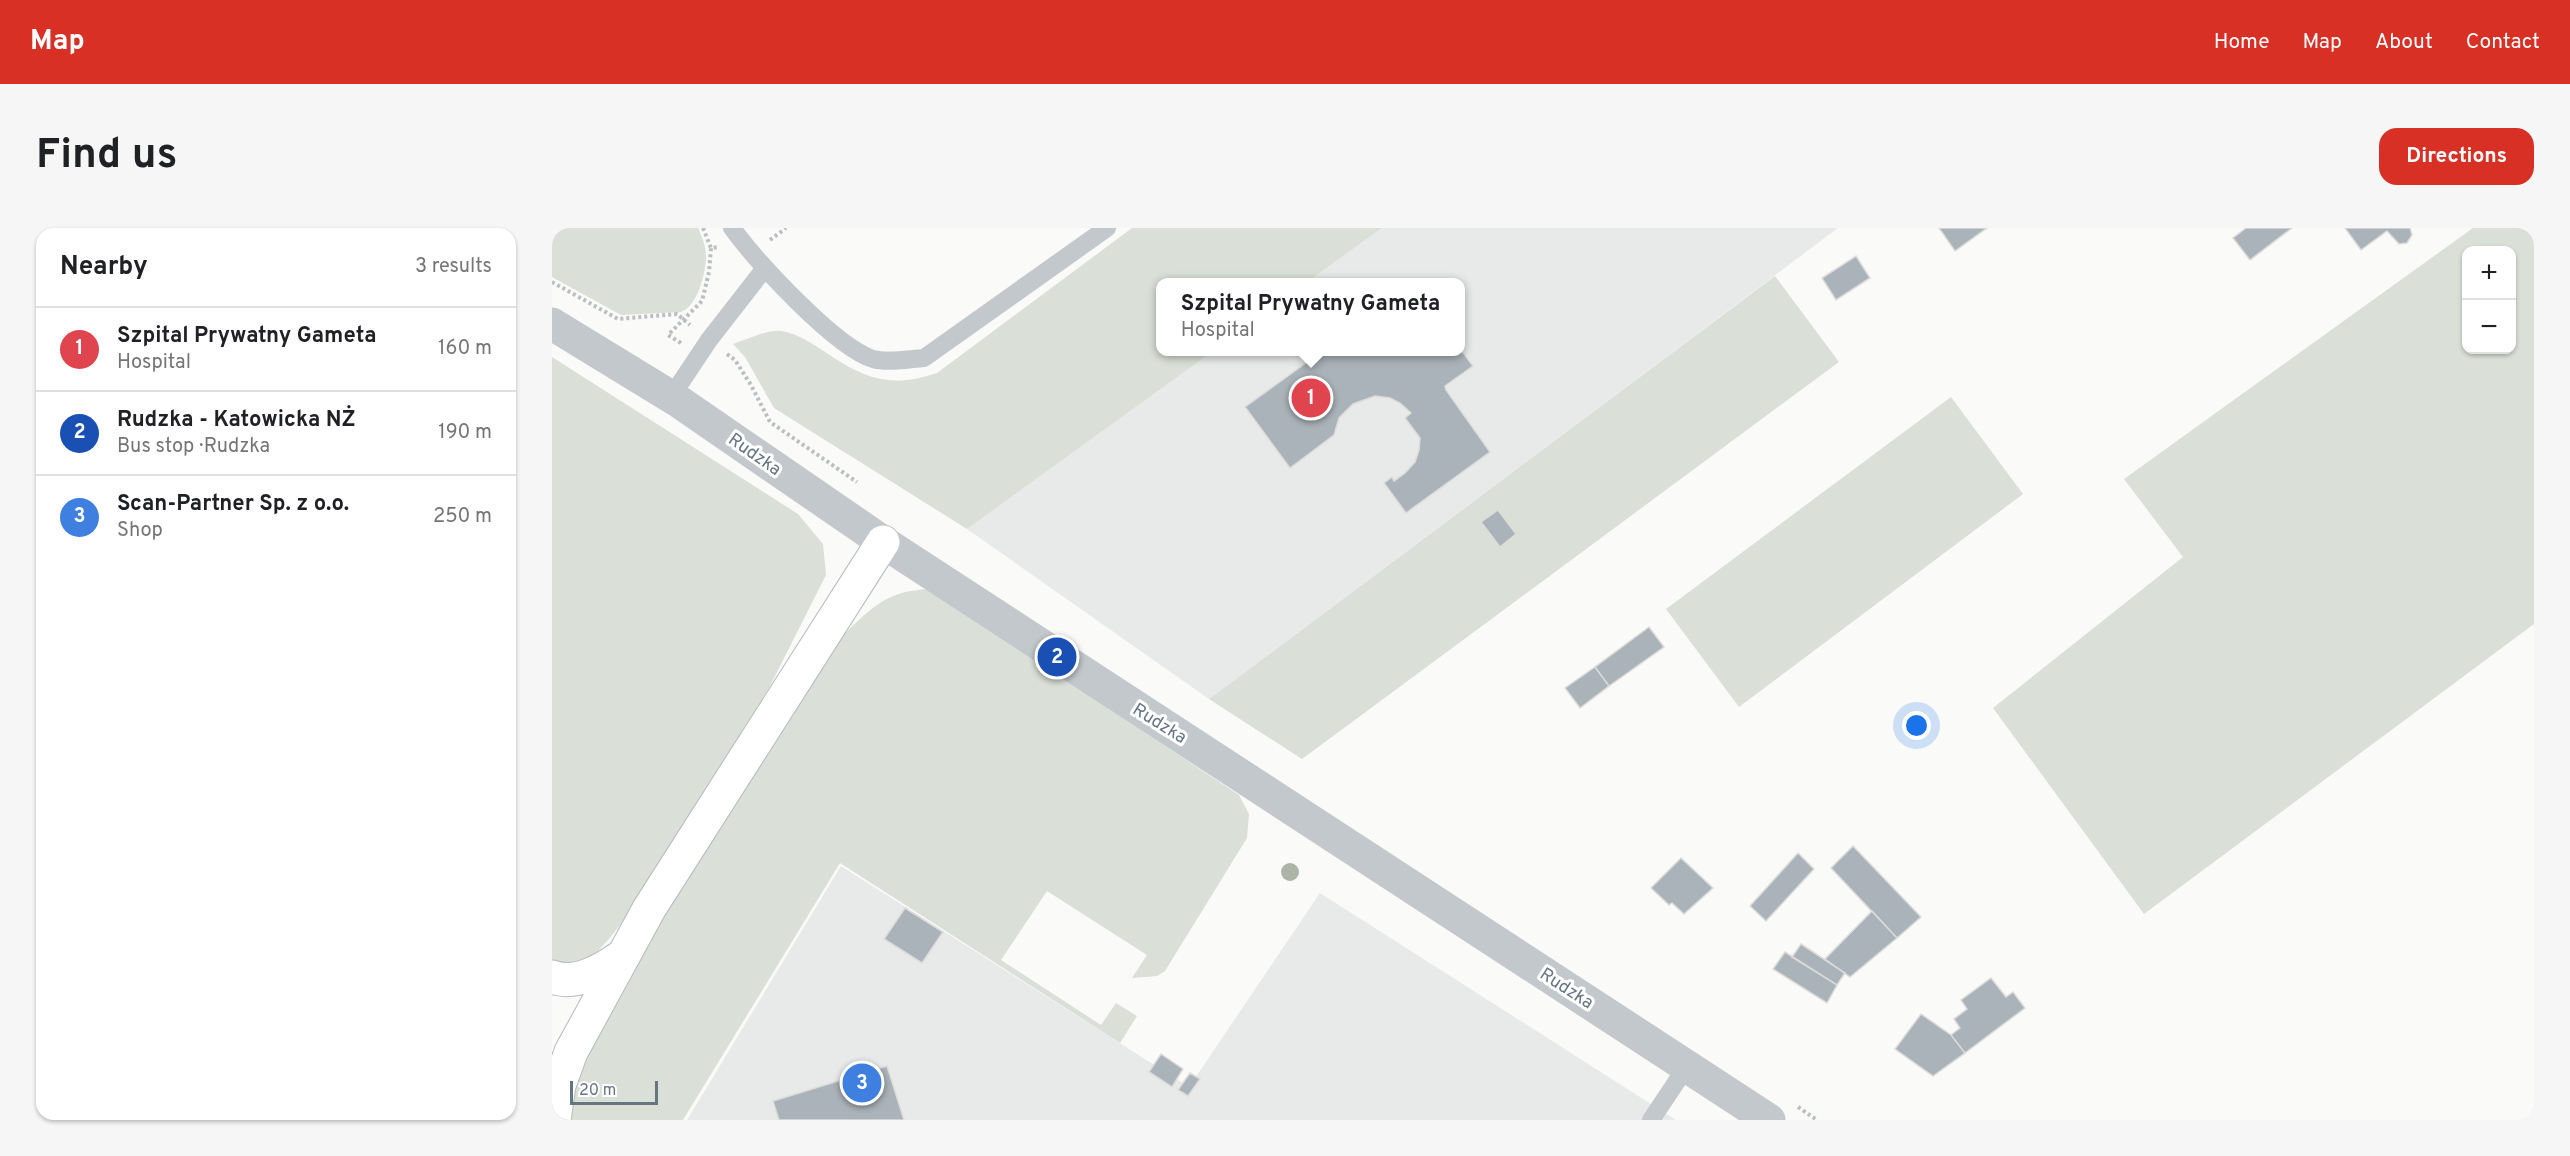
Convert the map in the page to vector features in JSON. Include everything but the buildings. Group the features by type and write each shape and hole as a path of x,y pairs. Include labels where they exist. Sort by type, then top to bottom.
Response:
{"main road":[{"path":"554,1120 560,1085 571,1052 621,957 649,909 883,542"},
{"path":"552,977 576,978 594,974 621,957"}],"street":[{"name":"Rudzka","path":"552,324 671,397 883,542 1687,1066 1783,1113"}],"lane":[{"path":"732,228 765,267 842,343 874,359 924,358 1107,228"},
{"path":"671,397 709,340 765,267"},
{"path":"1651,1120 1687,1066"}],"path":[{"path":"703,228 711,248"},
{"path":"552,282 618,320 677,314 735,360 770,422 864,487"},
{"path":"1783,1113 1818,1120"}],"shaded area":[{"path":"552,228 698,228 705,245 706,256 700,288 692,303 681,312 621,315 552,277"},
{"path":"1132,228 1382,228 1313,278 1156,278 1156,356 1206,356 967,529 774,408 745,357 733,344 764,333 782,331 806,340 855,370 880,379 906,380 937,373"},
{"path":"1382,228 1838,228 1209,699 967,529 1206,356 1465,356 1465,278 1313,278"},
{"path":"2473,228 2534,228 2534,624 2144,914 1993,708 2183,557 2124,479"},
{"path":"1775,276 1839,362 1302,759 1209,699"},
{"path":"552,357 798,514 823,544 826,575 769,688 623,921 594,954 575,963 564,964 552,961"},
{"path":"1951,397 2023,494 1739,707 1666,609"},
{"path":"929,589 1239,795 1249,814 1247,838 1165,971 1157,976 1132,978 1147,955 1047,891 1001,960 1101,1025 1116,1003 1137,1016 1120,1043 840,863 683,1120 564,1120 573,1072 638,958 843,635 881,602 902,593"},
{"path":"841,866 1189,1087 1320,893 1676,1120 687,1120"}],"place":[{"name":"Szpital Prywatny Gameta","path":"1311,398"},
{"name":"Rudzka - Katowicka NŻ","path":"1057,657"},
{"name":"Scan-Partner Sp. z o.o.","path":"862,1083"}]}
